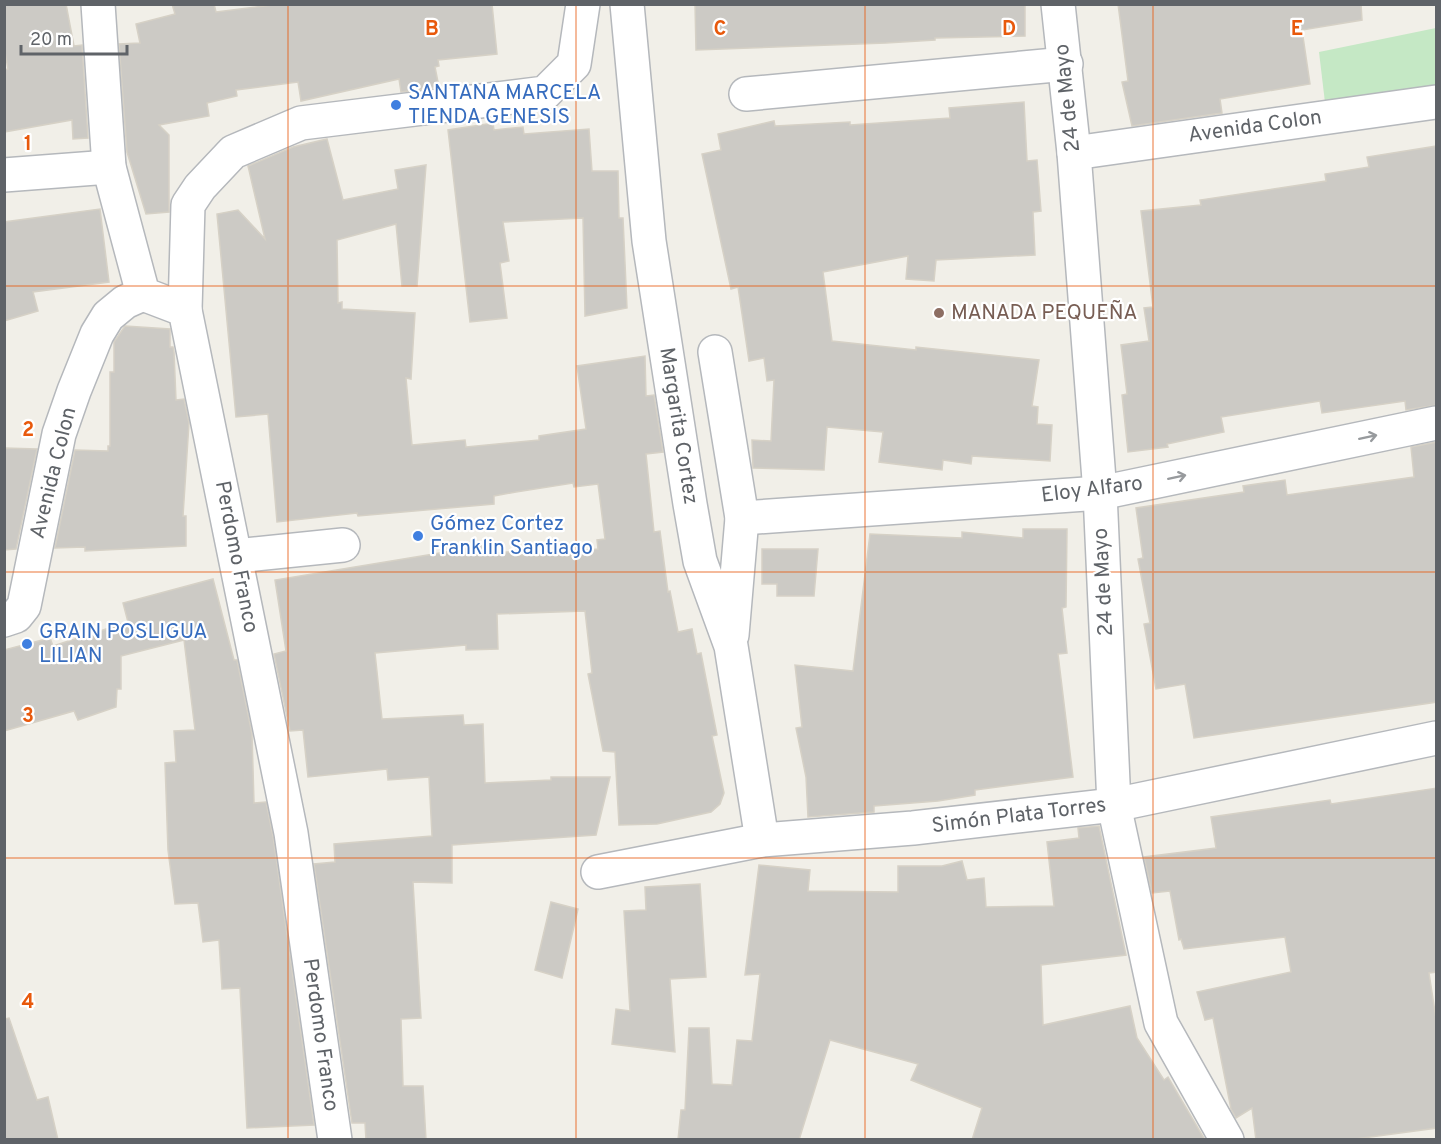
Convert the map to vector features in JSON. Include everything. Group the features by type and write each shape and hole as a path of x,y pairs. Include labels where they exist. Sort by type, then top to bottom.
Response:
{"street":[{"path":"98,4 109,167 143,294 185,310 188,205 200,187 233,152 301,123 545,93 574,64 583,4"},
{"name":"Margarita Cortez","path":"627,4 649,241 690,504 700,561 731,646 762,840"},
{"name":"24 de Mayo","path":"1058,4 1074,153 1100,493 1114,805 1161,1023 1227,1140"},
{"path":"746,94 1066,64"},
{"name":"Avenida Colon","path":"1074,153 1437,102"},
{"path":"4,175 109,167"},
{"name":"Avenida Colon","path":"14,613 59,434 97,334 108,316 125,302 143,294"},
{"name":"Perdomo Franco","path":"185,310 291,833 334,1140"},
{"path":"715,352 742,518 731,646"},
{"name":"Eloy Alfaro","path":"742,518 1100,493 1437,423"},
{"path":"236,556 343,544"},
{"name":"Simón Plata Torres","path":"598,872 762,840 913,828 1114,805 1437,738"}],"green space":[{"path":"1436,28 1436,96 1326,111 1319,52"}],"building":[{"path":"4,4 66,4 74,46 82,45 88,138 73,139 72,120 4,132 4,70 8,69 4,47"},
{"path":"172,4 214,4 216,12 281,4 492,4 497,54 438,60 439,66 435,67 439,87 401,92 399,79 301,101 298,82 236,90 237,96 207,103 209,116 159,125 169,135 169,212 146,214 127,152 119,44 140,43 136,24 175,14"},
{"path":"695,4 1025,4 1025,36 935,38 935,40 886,43 696,50"},
{"path":"1118,4 1361,4 1362,20 1302,30 1310,84 1220,99 1222,113 1132,126 1122,82 1128,81"},
{"path":"1024,102 1027,161 1037,160 1041,211 1033,212 1035,255 936,260 934,281 906,279 908,256 823,272 832,341 1039,360 1032,406 1038,407 1037,424 1052,425 1050,461 972,456 971,464 943,460 942,470 879,462 883,432 827,427 824,470 753,468 752,440 771,441 774,380 767,381 764,358 749,361 738,287 731,289 702,154 721,150 718,134 774,121 775,126 850,122 850,125 950,118 949,108"},
{"path":"493,123 494,130 523,127 524,134 589,129 592,171 618,171 619,218 623,218 627,308 585,316 583,218 503,222 509,261 500,263 507,318 470,322 448,130"},
{"path":"327,139 343,200 398,189 395,170 426,165 417,286 402,286 396,224 337,240 338,303 342,302 342,309 415,313 411,379 406,378 412,445 465,440 466,447 539,440 539,436 586,429 577,366 645,356 646,396 654,395 663,452 646,454 654,532 660,531 668,592 670,591 678,632 692,629 697,654 701,653 717,735 712,736 724,793 720,804 711,812 657,824 619,825 615,752 603,751 588,674 592,673 585,611 497,614 498,649 466,650 466,645 375,653 382,719 463,715 464,725 483,724 485,783 551,780 551,777 610,777 596,835 452,845 452,883 413,882 421,1018 401,1019 403,1086 423,1086 426,1140 366,1140 365,1123 352,1123 314,864 335,862 334,844 432,836 429,777 388,780 387,769 308,777 303,730 290,731 274,654 286,651 275,580 495,544 495,553 520,551 520,555 598,549 597,540 605,539 598,484 574,487 573,483 494,496 494,504 358,516 357,513 277,522 268,414 236,417 217,214 238,210 265,239 248,166 293,147"},
{"path":"1437,146 1437,405 1406,410 1405,401 1322,413 1320,401 1221,417 1224,432 1167,444 1168,447 1128,452 1122,395 1127,394 1121,345 1149,341 1144,308 1153,307 1141,211 1201,205 1200,200 1326,181 1325,174 1369,167 1367,157"},
{"path":"100,209 109,282 33,292 38,311 4,321 4,222"},
{"path":"125,326 170,329 170,347 173,347 174,352 176,400 184,399 189,423 183,516 186,516 186,546 85,551 85,547 55,548 75,450 108,451 108,446 110,446 110,372 114,372 114,342"},
{"path":"1437,442 1437,702 1194,738 1185,684 1156,689 1144,624 1150,623 1138,559 1143,558 1136,508 1244,492 1243,486 1285,480 1287,495 1414,477 1411,447"},
{"path":"4,448 37,449 16,549 4,550"},
{"path":"1023,529 1067,529 1066,607 1062,608 1067,653 1058,654 1073,777 975,790 975,795 938,801 874,806 874,812 808,817 806,777 796,728 802,727 795,665 853,671 870,534 962,538 962,532 1023,538"},
{"path":"762,549 818,549 814,596 777,596 777,584 762,584"},
{"path":"213,579 234,660 237,660 252,734 254,803 266,802 273,836 314,1125 247,1128 240,988 222,989 219,940 203,942 198,903 175,904 168,850 165,763 176,762 174,731 195,730 184,640 121,656 121,689 117,689 116,707 78,720 74,711 4,731 4,650 50,638 53,646 128,622 123,603"},
{"path":"1437,788 1437,972 1429,973 1437,1025 1437,1128 1348,1140 1256,1140 1252,1108 1236,1118 1231,1109 1213,1018 1205,1020 1197,992 1291,972 1285,937 1184,949 1181,939 1179,940 1170,891 1152,893 1144,857 1216,848 1211,817 1330,800 1331,804"},
{"path":"1099,826 1126,955 1041,965 1043,1025 1130,1006 1137,1038 1164,1080 1168,1077 1205,1140 972,1140 982,1108 911,1080 918,1064 830,1040 799,1140 678,1140 681,1110 685,1110 689,1028 709,1028 712,1084 732,1085 737,1040 752,1041 760,974 745,975 759,865 810,870 808,891 898,892 898,866 942,866 962,861 967,880 984,878 986,907 1054,906 1047,842 1079,838 1078,828"},
{"path":"700,884 706,977 670,979 675,1052 612,1044 616,1009 630,1011 624,911 646,910 645,887"},
{"path":"551,902 578,909 562,978 535,970"},
{"path":"9,1018 37,1100 48,1097 58,1140 4,1140 4,1019"}],"place":[{"name":"SANTANA MARCELA TIENDA GENESIS","path":"396,105"},
{"name":"MANADA PEQUEÑA","path":"939,313"},
{"name":"Gómez Cortez Franklin Santiago","path":"418,536"},
{"name":"GRAIN POSLIGUA LILIAN","path":"27,644"}]}
